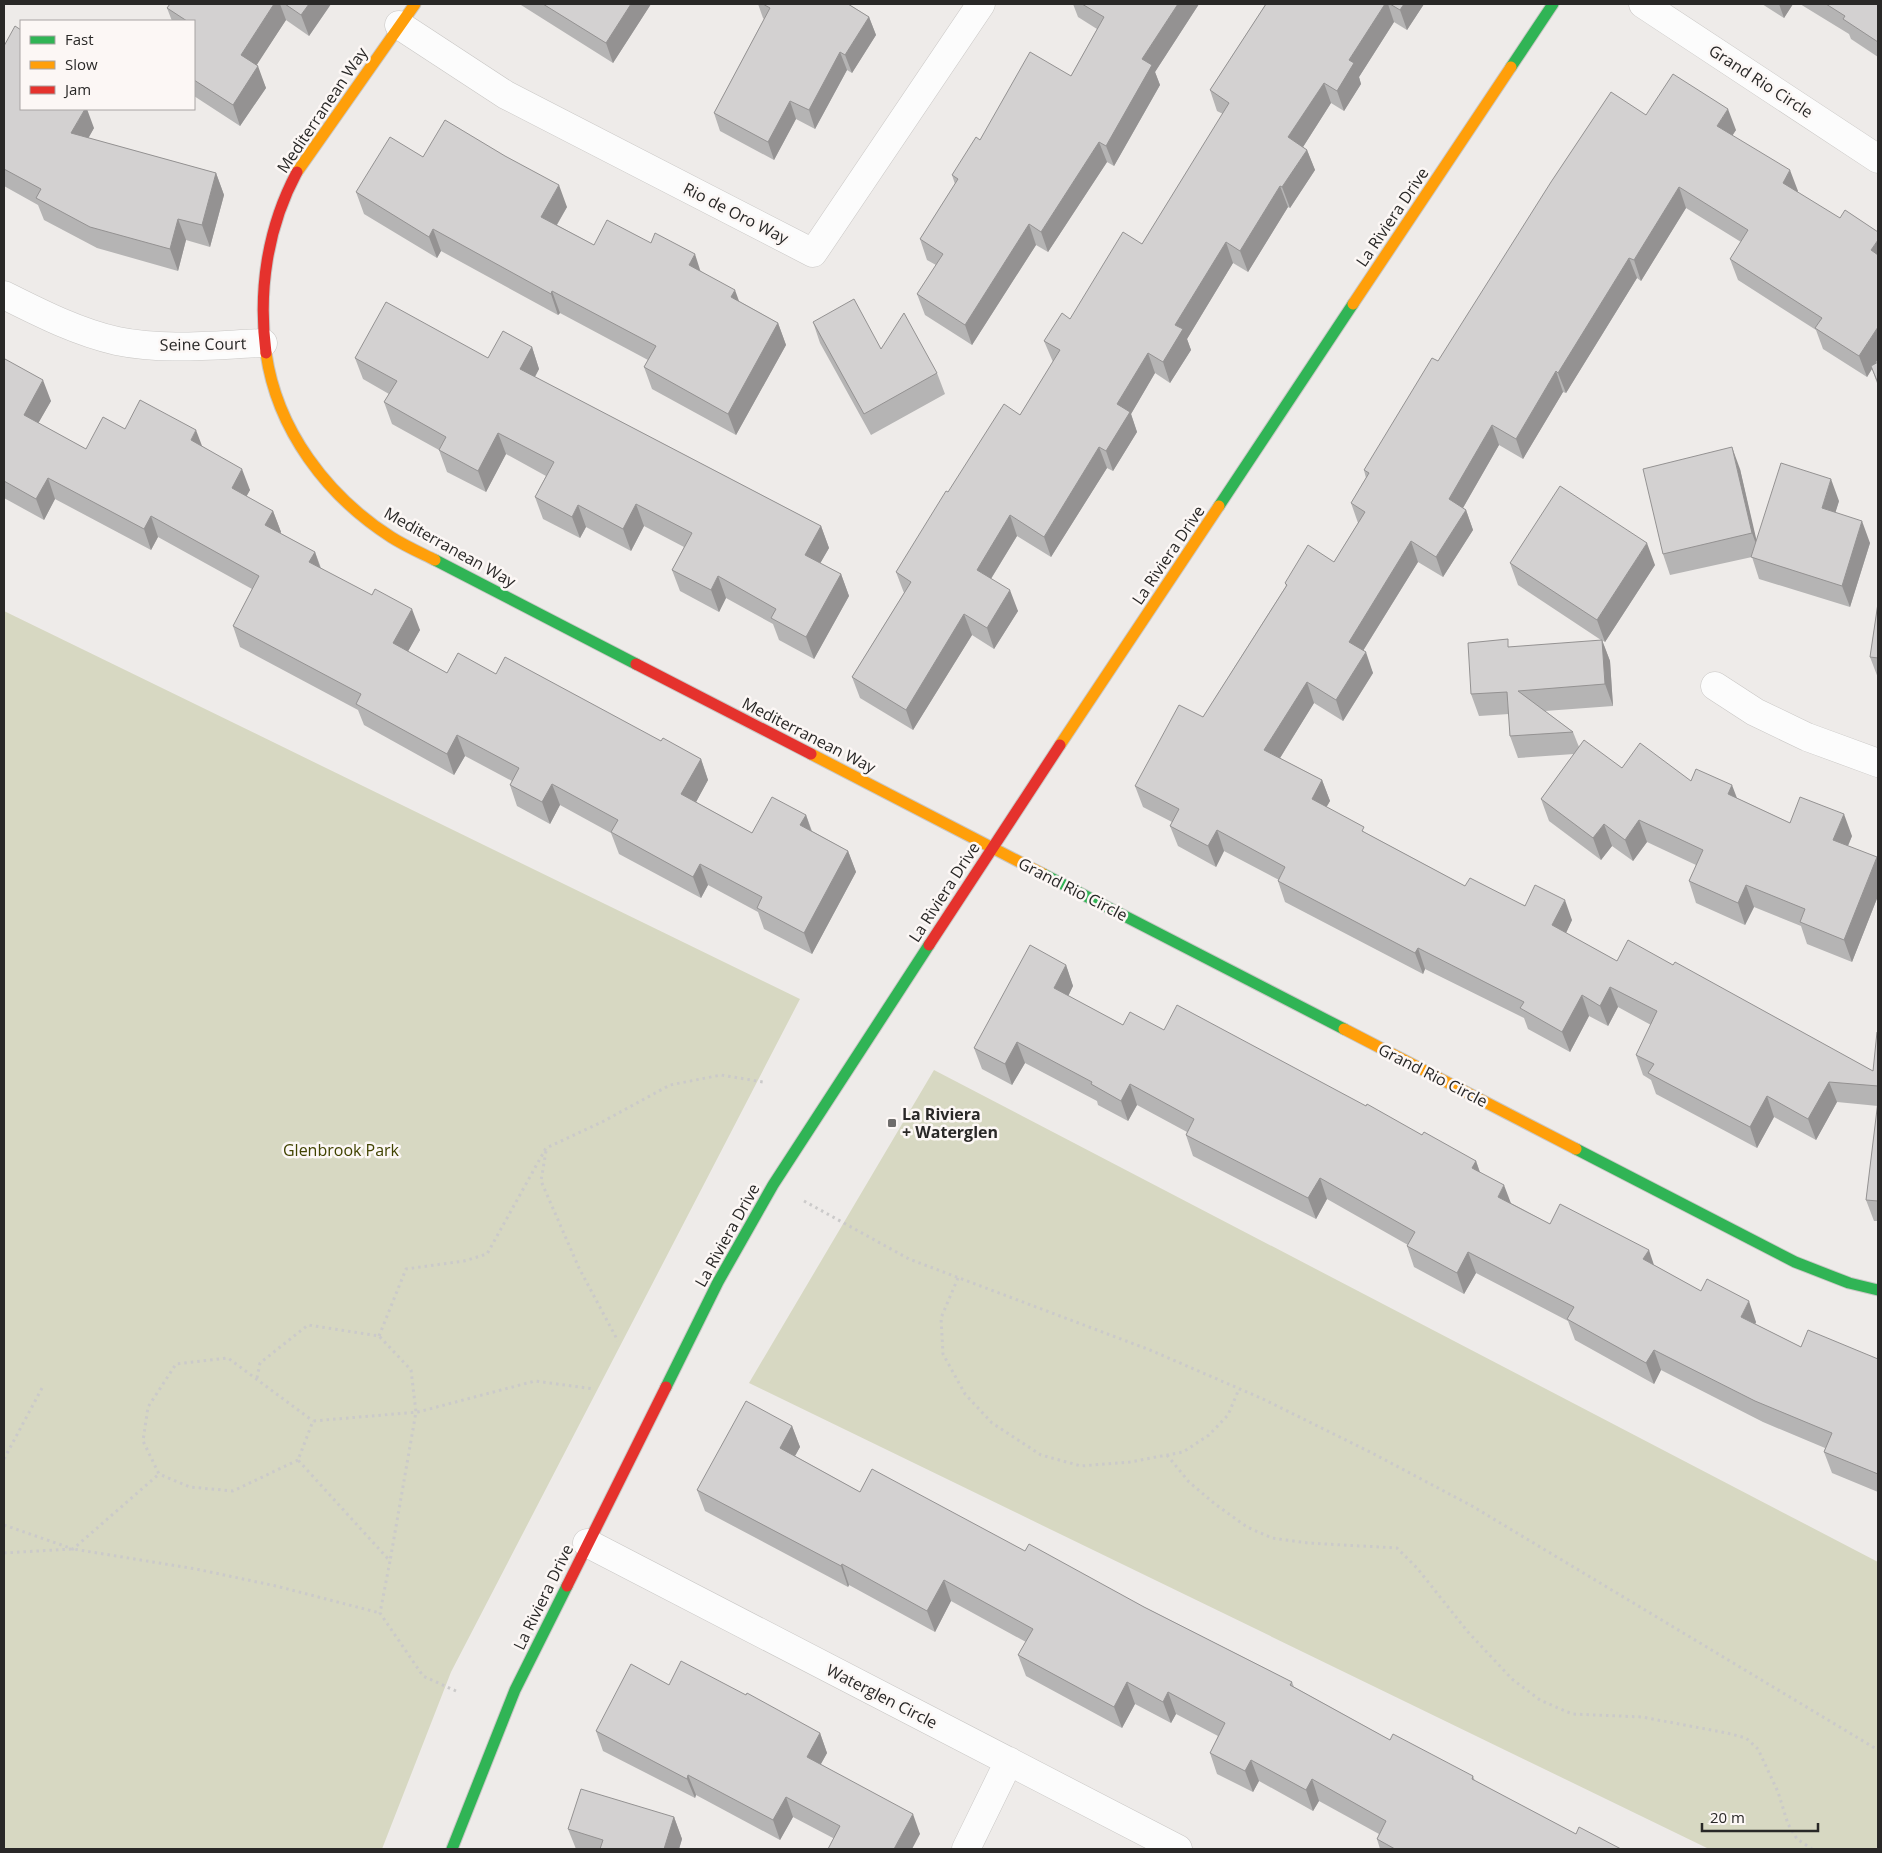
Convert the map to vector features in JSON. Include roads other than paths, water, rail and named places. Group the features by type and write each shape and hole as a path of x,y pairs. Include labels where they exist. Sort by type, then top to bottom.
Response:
{"street":[{"name":"Mediterranean Way","path":"415,4 294,176 272,227 266,254 260,310 263,343 276,397 286,423 316,471 355,511 392,538 992,848"},
{"name":"Rio de Oro Way","path":"399,25 506,95 813,253 981,4"},
{"name":"La Riviera Drive","path":"452,1849 515,1690 718,1282 773,1185 992,848 1553,4"},
{"name":"Grand Rio Circle","path":"1643,4 1878,159"},
{"name":"Seine Court","path":"4,295 63,324 117,341 173,347 263,343"},
{"path":"1715,686 1755,712 1807,738 1878,763"},
{"name":"Grand Rio Circle","path":"992,848 1796,1262 1849,1283 1878,1290"},
{"name":"Waterglen Circle","path":"587,1543 1178,1849"},
{"path":"966,1849 1009,1761"}],"place":[{"name":"La Riviera + Waterglen","path":"892,1123"}],"park label":[{"name":"Glenbrook Park","path":"341,1150"}]}
